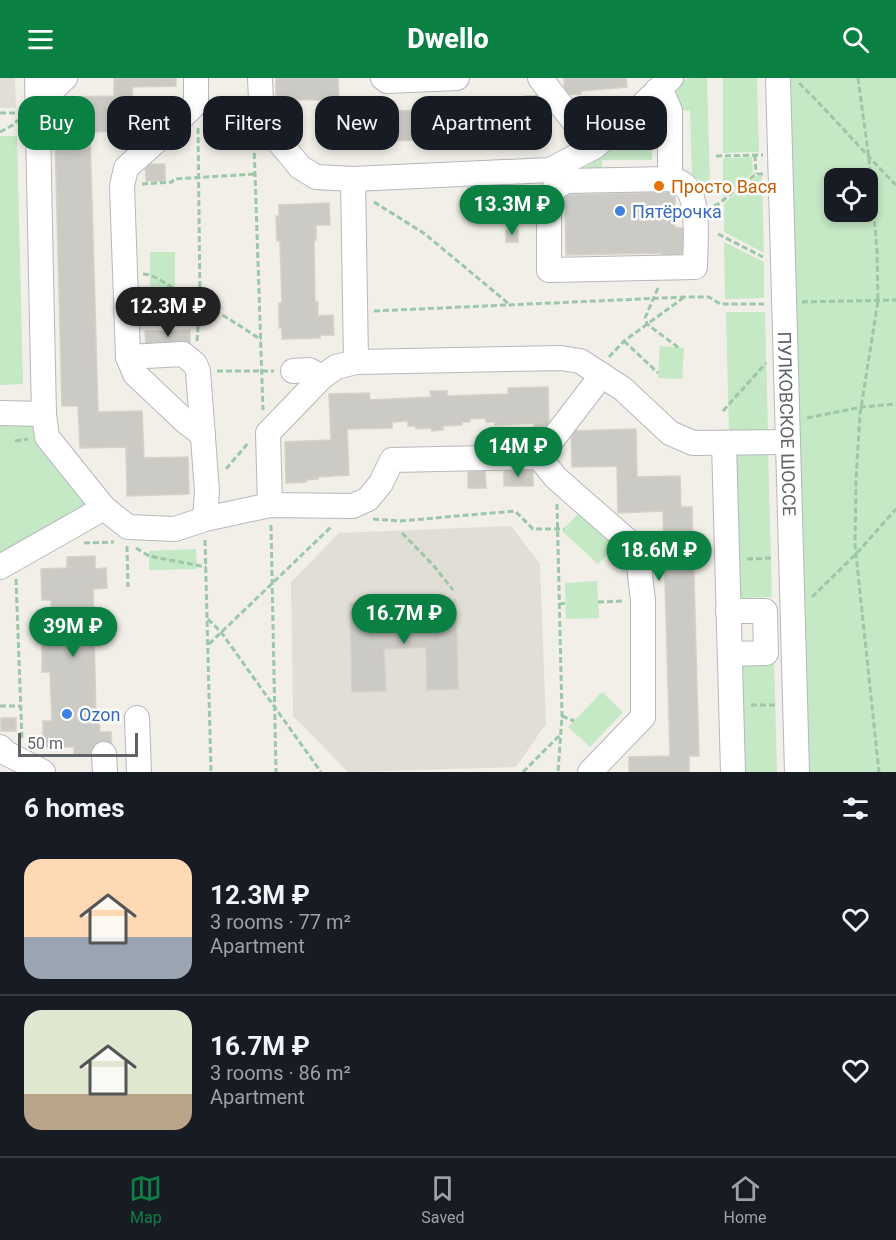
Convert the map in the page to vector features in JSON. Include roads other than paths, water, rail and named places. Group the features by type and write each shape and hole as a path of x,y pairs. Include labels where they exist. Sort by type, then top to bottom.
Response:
{"street":[{"path":"33,96 37,78"},
{"path":"45,96 65,78"},
{"path":"196,78 196,103 174,126 126,168 122,186 128,357 135,374 203,435"},
{"path":"260,78 262,121 300,167 316,177 353,178 550,170 588,150"},
{"path":"383,78 387,81 457,78"},
{"path":"540,78 564,109"},
{"name":"ПУЛКОВСКОЕ ШОССЕ","path":"778,78 797,772"},
{"path":"651,96 664,84"},
{"path":"664,84 665,99 670,111 670,178"},
{"path":"33,150 44,414 47,437 127,534 175,529 205,519 270,505 359,512 381,483 392,460 539,457"},
{"path":"353,178 356,362"},
{"path":"670,178 683,184 691,194 694,206 695,267 549,270 549,198 555,188 566,182 670,178"},
{"path":"128,357 183,354 197,368 207,490 205,519"},
{"path":"270,505 259,437 322,377 336,367 356,362 561,358 580,361 623,389 670,433 693,443 724,443 788,435"},
{"path":"293,371 309,370 322,377"},
{"path":"539,457 598,373"},
{"path":"0,413 44,414"},
{"path":"724,443 733,772"},
{"path":"539,457 556,478 628,541 638,556 643,601 643,717 590,772"},
{"path":"7,563 104,508"},
{"path":"728,612 765,611 766,653 729,654"},
{"path":"137,718 139,772"},
{"path":"8,751 43,772"}],"place":[{"name":"Просто Вася","path":"659,186"},
{"name":"Пятёрочка","path":"620,211"},
{"name":"Ozon","path":"67,714"}]}
